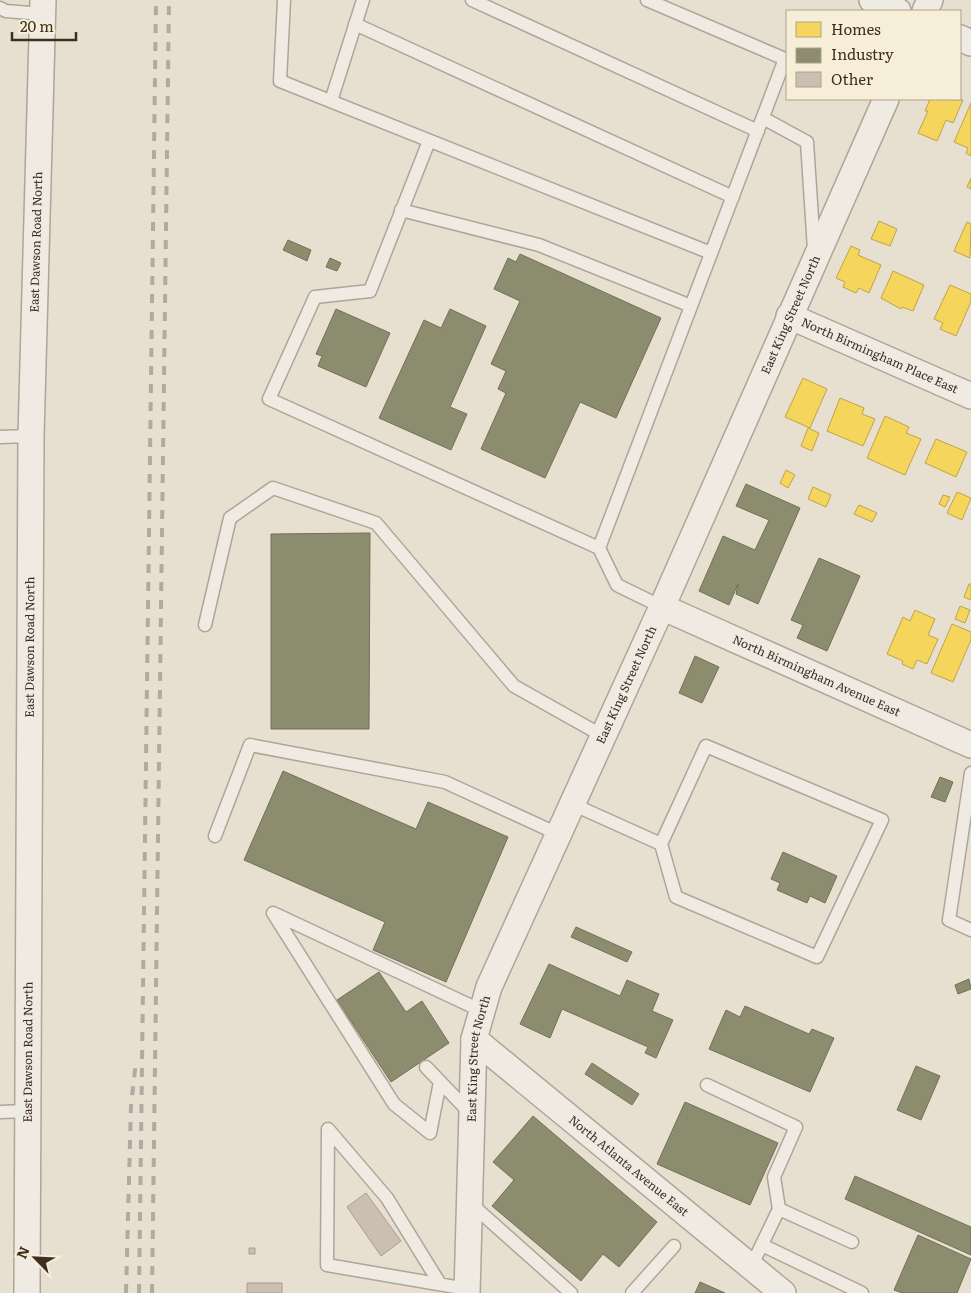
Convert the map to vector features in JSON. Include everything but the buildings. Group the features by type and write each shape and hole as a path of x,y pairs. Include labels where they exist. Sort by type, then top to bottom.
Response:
{"street":[{"path":"872,0 896,10"},
{"name":"East Dawson Road North","path":"27,1293 31,436 42,7"},
{"name":"East King Street North","path":"467,1291 474,1039 489,987 662,607 886,100"},
{"name":"North Birmingham Place East","path":"789,316 971,396"},
{"name":"North Birmingham Avenue East","path":"662,607 971,745"},
{"name":"North Atlanta Avenue East","path":"474,1039 756,1256 783,1293"}],"lane":[{"path":"284,0 280,81 711,253"},
{"path":"331,101 363,0"},
{"path":"472,0 758,131"},
{"path":"599,548 785,60 647,0"},
{"path":"0,8 6,11 42,7"},
{"path":"356,24 733,197"},
{"path":"763,118 807,142 814,259"},
{"path":"429,140 370,291 314,297 269,399 599,548 617,585 662,607"},
{"path":"401,210 539,245 691,306"},
{"path":"0,436 31,436"},
{"path":"205,624 230,518 272,488 376,523 514,686 603,736"},
{"path":"215,836 250,745 445,782 558,834"},
{"path":"706,746 882,820 817,958 676,897 662,844 706,746"},
{"path":"971,773 949,920 971,930"},
{"path":"572,804 662,844"},
{"path":"440,1082 430,1133 394,1104 272,913 482,1011"},
{"path":"426,1067 471,1114"},
{"path":"707,1085 796,1126 774,1177 779,1209 756,1256 862,1293"},
{"path":"0,1112 28,1111"},
{"path":"440,1284 387,1198 328,1129 327,1265 440,1284 467,1291"},
{"path":"468,1202 571,1293"},
{"path":"779,1209 852,1242"},
{"path":"632,1293 674,1246"}],"railway":[{"path":"139,1293 156,0"},
{"path":"152,1293 169,0"},
{"path":"126,1293 131,1105 136,1061"}]}
